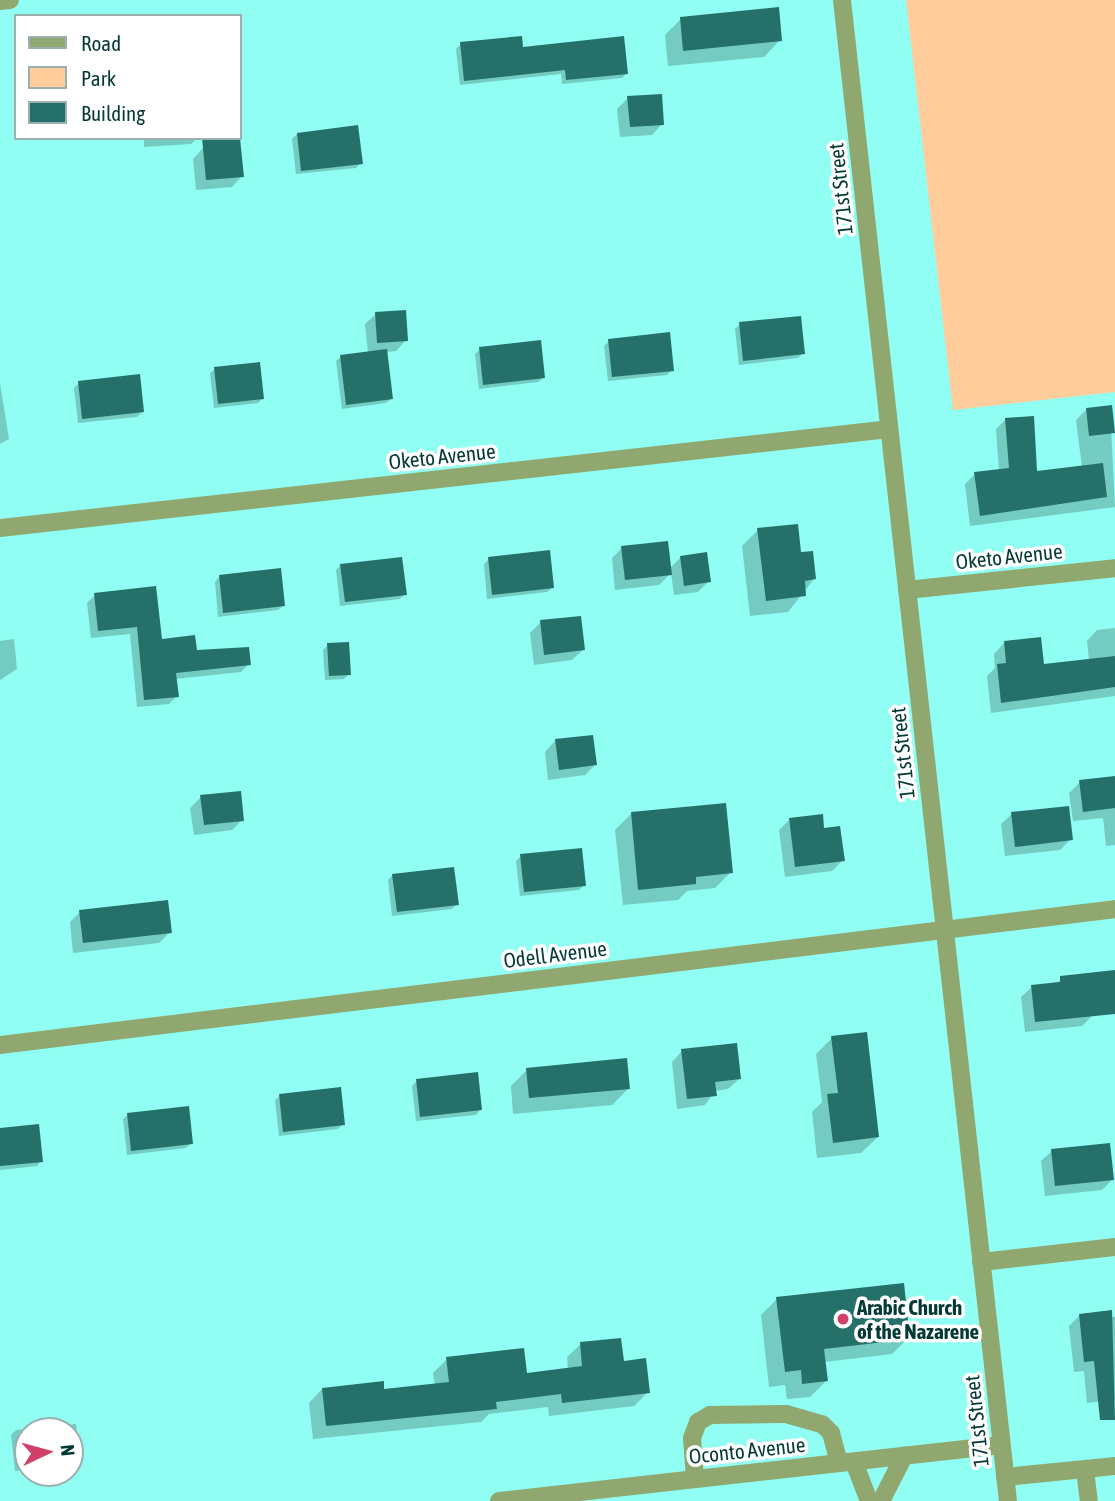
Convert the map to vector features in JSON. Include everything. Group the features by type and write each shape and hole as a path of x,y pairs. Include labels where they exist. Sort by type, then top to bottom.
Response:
{"street":[{"path":"0,1 10,0"},
{"name":"171st Street","path":"842,0 1007,1501"},
{"name":"Oketo Avenue","path":"0,528 889,429"},
{"name":"Oketo Avenue","path":"907,590 1115,568"},
{"name":"Odell Avenue","path":"0,1045 1115,909"},
{"path":"981,1262 1115,1247"},
{"path":"695,1479 692,1438 698,1422 710,1415 786,1414 822,1424 831,1433 870,1501"},
{"name":"Oconto Avenue","path":"499,1501 1001,1445"},
{"path":"881,1501 904,1457"},
{"path":"1005,1477 1115,1466"},
{"path":"1085,1469 1089,1501"}],"green space":[{"path":"906,0 1115,0 1115,392 953,410"}],"building":[{"path":"779,7 782,41 683,51 680,17"},
{"path":"522,36 523,47 624,36 628,74 566,80 565,70 464,81 460,42"},
{"path":"662,94 664,125 630,127 627,96"},
{"path":"358,125 363,164 301,171 297,133"},
{"path":"202,140 240,140 244,177 206,180"},
{"path":"406,310 408,341 377,343 375,312"},
{"path":"801,316 805,354 743,361 739,322"},
{"path":"670,332 674,371 612,377 608,339"},
{"path":"541,340 545,378 483,385 479,347"},
{"path":"387,349 393,399 346,405 340,355"},
{"path":"260,362 264,399 218,404 214,367"},
{"path":"140,374 144,412 82,419 78,381"},
{"path":"1112,405 1115,433 1089,436 1086,408"},
{"path":"1034,416 1037,471 1103,463 1107,497 980,516 974,472 1009,468 1005,418"},
{"path":"798,524 801,552 813,551 816,579 805,581 806,596 766,601 757,528"},
{"path":"668,541 672,575 625,580 621,546"},
{"path":"550,550 554,588 492,595 488,557"},
{"path":"707,552 711,582 684,586 680,556"},
{"path":"402,557 407,595 345,602 340,564"},
{"path":"281,568 285,606 223,613 219,575"},
{"path":"156,586 162,639 195,635 197,650 249,647 251,665 176,673 179,697 144,700 137,627 98,631 94,593"},
{"path":"581,616 585,650 544,655 540,620"},
{"path":"1041,637 1044,664 1115,656 1115,687 1001,703 997,664 1006,663 1004,641"},
{"path":"349,642 351,675 329,676 327,643"},
{"path":"593,735 597,765 559,770 555,739"},
{"path":"1115,776 1115,808 1083,812 1079,780"},
{"path":"241,791 244,821 204,825 200,795"},
{"path":"726,803 733,873 696,877 696,884 638,890 631,812"},
{"path":"1069,806 1073,840 1015,847 1011,812"},
{"path":"823,814 824,828 840,826 845,861 795,867 789,818"},
{"path":"582,848 586,886 524,892 520,854"},
{"path":"454,867 459,905 397,912 392,874"},
{"path":"168,900 172,933 83,943 79,910"},
{"path":"1115,970 1115,1014 1035,1022 1031,985 1060,982 1060,976"},
{"path":"867,1032 879,1137 833,1143 827,1094 838,1093 831,1036"},
{"path":"737,1043 741,1079 715,1082 717,1096 687,1099 681,1049"},
{"path":"627,1058 630,1089 529,1098 526,1068"},
{"path":"478,1072 482,1110 420,1117 416,1079"},
{"path":"341,1087 345,1125 283,1132 279,1094"},
{"path":"189,1106 193,1144 131,1151 127,1113"},
{"path":"39,1124 43,1162 0,1166 0,1128"},
{"path":"1110,1143 1114,1180 1055,1186 1051,1149"},
{"name":"Arabic Church of the Nazarene","path":"904,1283 910,1339 824,1349 828,1381 802,1384 801,1370 785,1372 776,1297"},
{"path":"1112,1310 1115,1420 1100,1420 1094,1361 1084,1362 1079,1314"},
{"path":"621,1338 624,1361 646,1358 650,1393 562,1403 561,1394 496,1402 497,1409 326,1426 322,1388 384,1381 384,1389 449,1382 446,1357 524,1348 527,1373 582,1366 580,1342"}],"place":[{"name":"Arabic Church of the Nazarene","path":"843,1319"}]}
